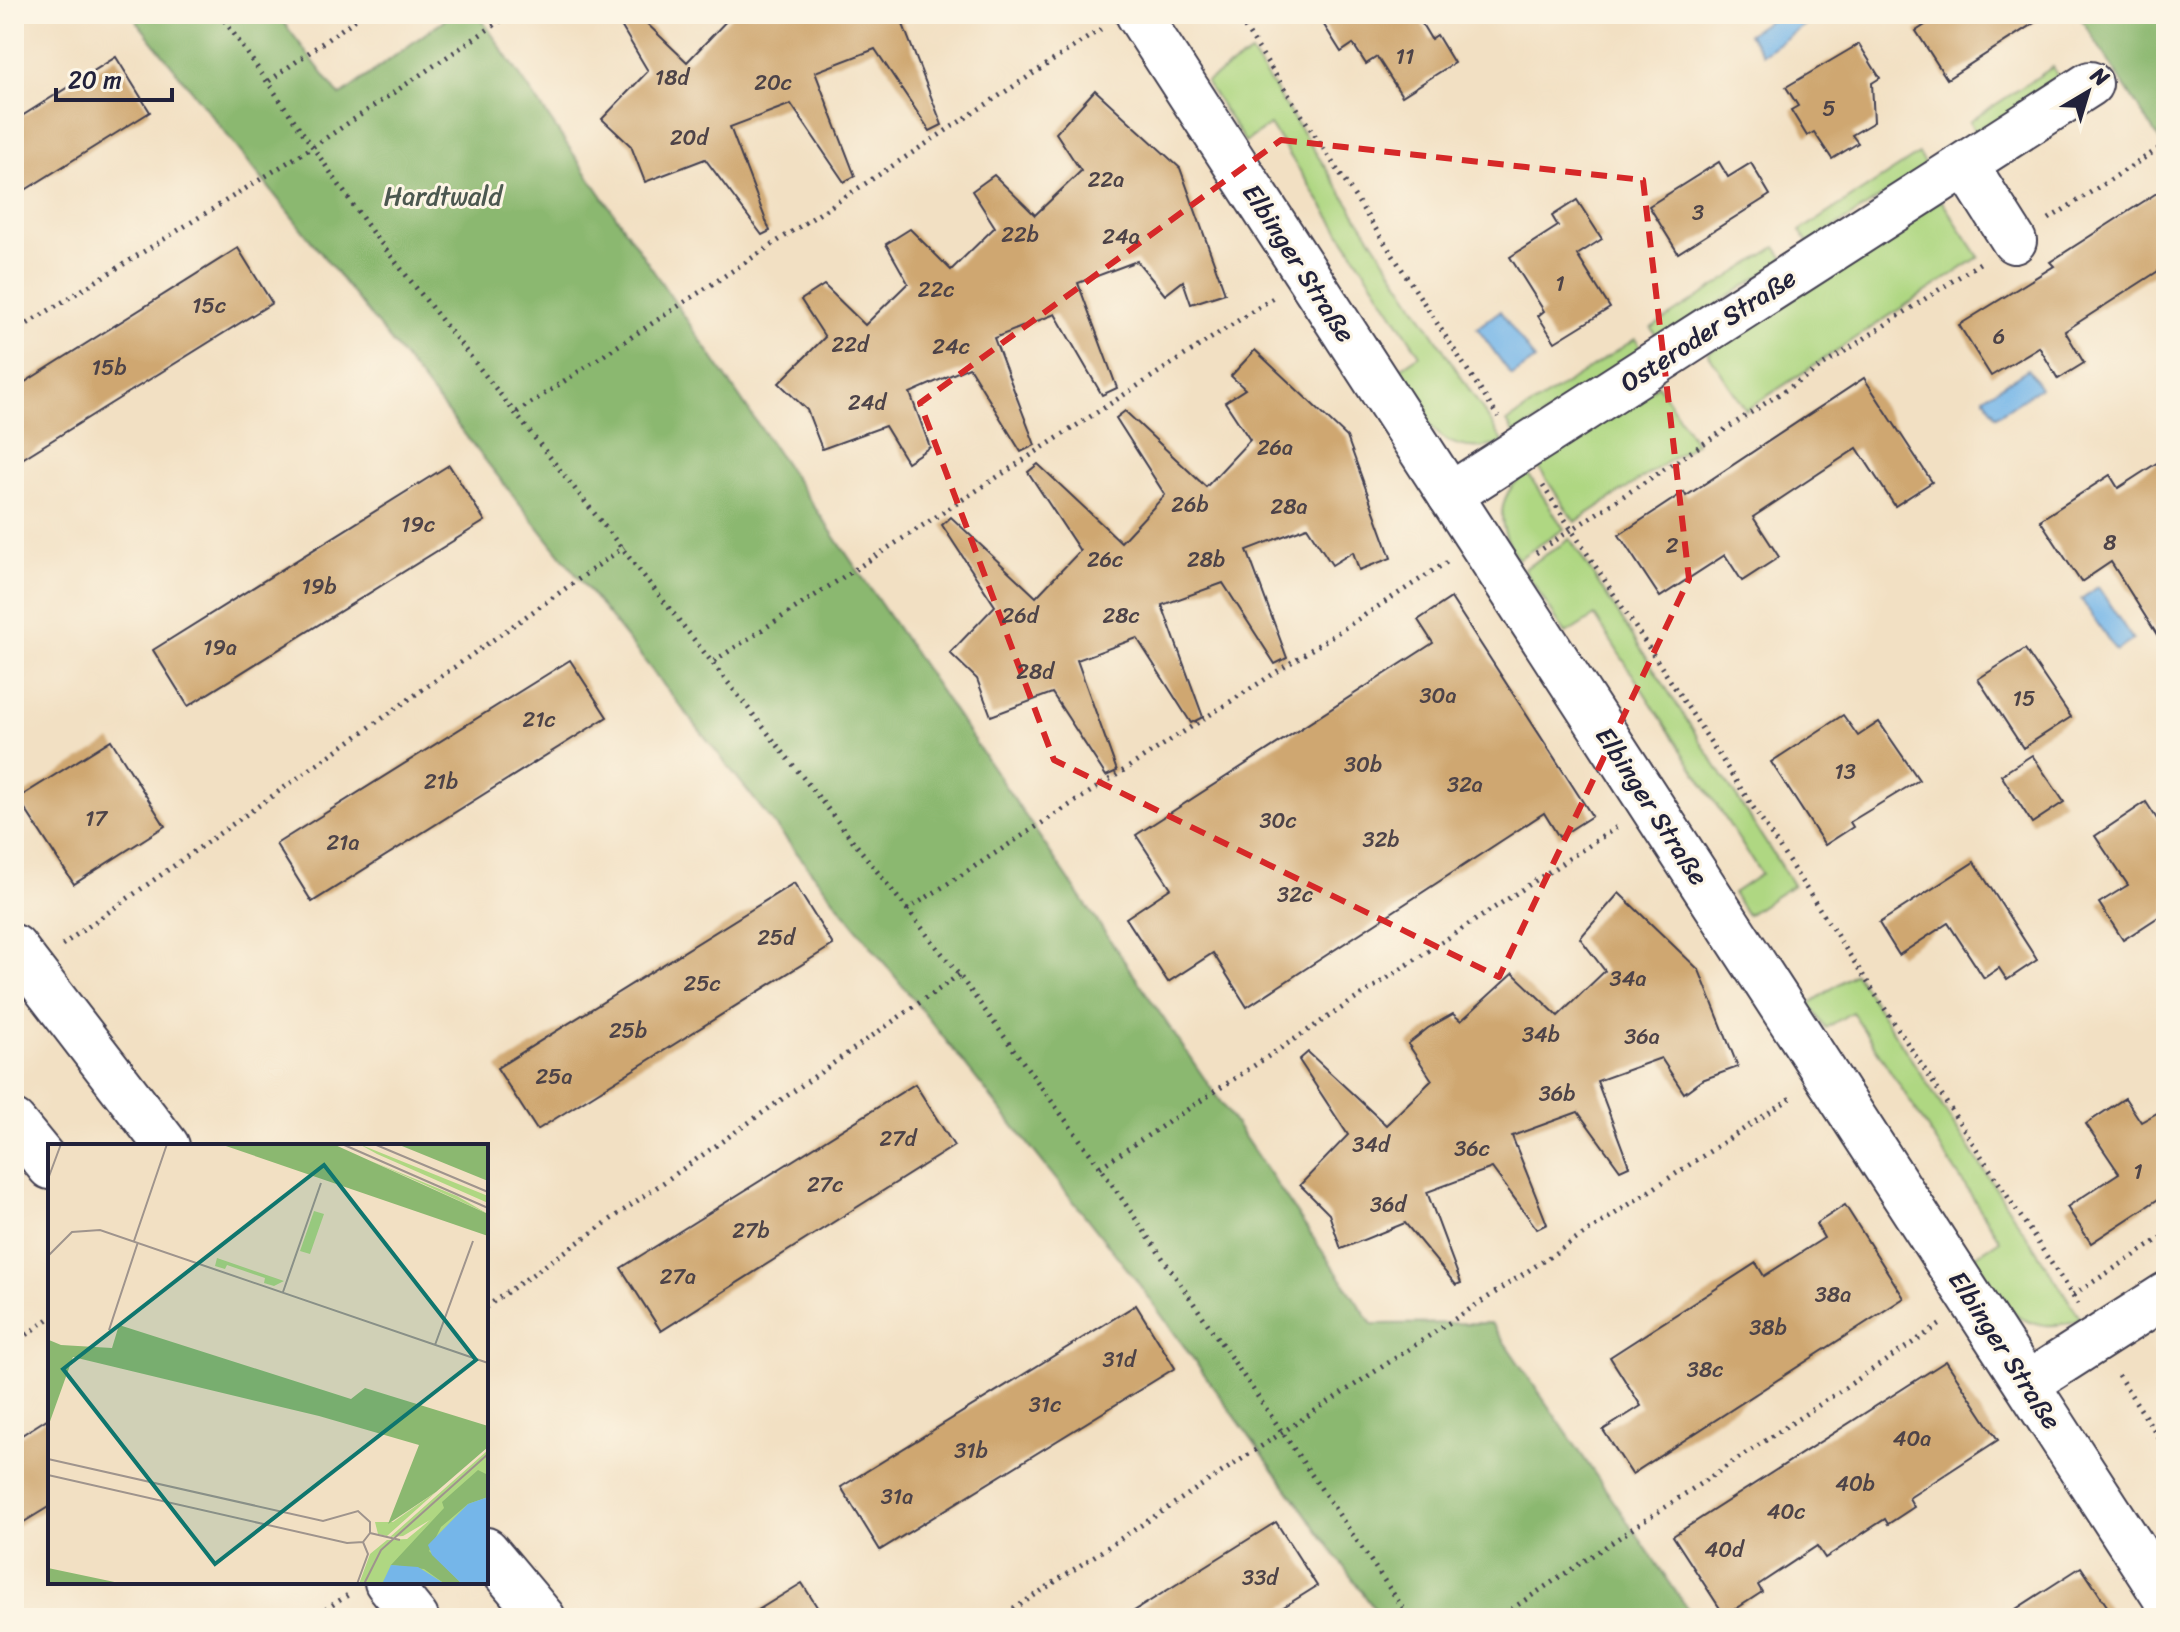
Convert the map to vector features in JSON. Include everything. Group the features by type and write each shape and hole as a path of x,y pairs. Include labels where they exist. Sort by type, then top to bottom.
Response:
{"street":[{"name":"Elbinger Straße","path":"1125,18 1307,276 2166,1599"},
{"name":"Osteroder Straße","path":"1450,495 2090,84"},
{"path":"1966,165 2014,241"},
{"path":"22,956 165,1144"},
{"path":"14,1123 48,1165"},
{"path":"2027,1384 2166,1295"},
{"path":"488,1552 543,1618"},
{"path":"371,1586 416,1618"}],"path":[{"path":"220,14 372,232 624,547 959,975 1100,1167 1410,1618"},
{"path":"269,81 363,14"},
{"path":"14,332 311,148 511,14"},
{"path":"1236,14 2073,1295 2096,1340 2166,1448"},
{"path":"517,412 1125,18"},
{"path":"907,910 1491,558 1571,531 2166,144"},
{"path":"714,661 1307,276"},
{"path":"22,956 624,547"},
{"path":"1100,1167 1651,805"},
{"path":"488,1306 959,975"},
{"path":"1000,1618 1283,1429 1826,1075"},
{"path":"2073,1295 2166,1235"},
{"path":"1498,1618 1974,1302"},
{"path":"14,1344 48,1319"},
{"path":"312,1618 371,1586"}],"highlighted area":[{"path":"1281,140 1643,180 1689,579 1499,977 1054,760 920,403"}],"green space":[{"name":"Hardtwald","path":"131,14 277,14 340,96 452,14 478,14 1372,1324 1491,1323 1694,1618 1381,1618 1136,1280"},
{"path":"2078,14 2166,14 2166,150"},
{"path":"1251,53 1504,443 1464,447 1449,441 1436,432 1416,406 1395,372 1420,355 1270,125 1245,142 1206,82"},
{"path":"2053,67 2061,80 1977,135 1969,122"},
{"path":"1919,154 1927,167 1809,244 1800,231"},
{"path":"1941,200 1979,257 1746,410 1708,353"},
{"path":"1776,247 1785,260 1660,341 1651,328"},
{"path":"1635,339 1644,351 1515,435 1507,422"},
{"path":"1658,385 1696,443 1575,522 1537,465"},
{"path":"1527,472 1564,529 1518,559 1506,536 1502,513 1509,492"},
{"path":"1570,539 1793,885 1747,915 1733,893 1761,874 1595,616 1566,634 1524,569"},
{"path":"1855,973 2081,1319 2060,1325 2042,1325 2027,1321 2004,1303 1974,1257 2000,1240 1852,1012 1826,1028 1809,1004"}],"water":[{"path":"1778,14 1798,14 1805,25 1763,54 1748,34"},
{"path":"1500,311 1535,360 1512,376 1477,328"},
{"path":"2028,369 2040,388 1996,416 1984,397"},
{"path":"2098,587 2133,640 2116,651 2081,599"}],"building":[{"path":"614,14 637,14 687,62 733,14 899,14 942,125 930,131 875,49 815,72 855,176 844,182 791,104 730,127 770,231 762,235 705,159 645,182 631,146 602,119 648,71"},
{"path":"1317,14 1416,14 1431,39 1437,35 1454,63 1402,96 1377,57 1366,64 1353,44 1341,52"},
{"path":"1942,14 2048,14 1947,79 1916,31"},
{"path":"1859,44 1880,78 1872,83 1874,122 1852,135 1858,143 1832,159 1814,132 1807,136 1791,110 1798,106 1786,87"},
{"path":"116,57 150,112 14,197 14,121"},
{"path":"1095,90 1180,168 1225,293 1191,304 1183,281 1165,295 1137,261 1078,283 1117,388 1102,395 1055,314 994,338 1035,445 1021,452 969,367 910,393 930,447 907,462 885,426 822,449 807,410 779,383 825,337 801,300 824,285 865,325 908,283 886,244 910,229 951,270 995,227 972,191 994,175 1035,215 1081,171 1056,133"},
{"path":"1719,162 1728,177 1751,163 1770,195 1678,253 1649,206"},
{"path":"2166,187 2166,266 2065,331 2084,363 2058,379 2039,347 1991,376 1959,325 2054,266 2050,262"},
{"path":"1577,200 1602,239 1577,255 1610,308 1555,342 1538,316 1544,311 1510,257 1558,226 1552,216"},
{"path":"238,248 272,303 14,464 14,389"},
{"path":"1255,350 1347,437 1391,558 1359,570 1353,552 1332,565 1307,527 1247,550 1287,658 1275,664 1223,583 1162,605 1203,717 1191,723 1137,638 1077,660 1117,771 1106,776 1052,693 991,716 977,679 950,653 995,606 942,525 951,517 1036,597 1080,551 1028,472 1038,464 1121,542 1165,495 1116,418 1125,411 1206,487 1250,440 1225,402 1245,389 1231,376"},
{"path":"1864,378 1932,482 1895,506 1857,448 1753,517 1779,557 1742,581 1725,555 1660,597 1619,535 1684,492 1686,496"},
{"path":"2166,457 2166,649 2111,562 2081,582 2040,520 2110,475 2118,488"},
{"path":"449,465 485,521 188,706 153,650"},
{"path":"1451,598 1592,816 1559,837 1544,813 1247,1007 1213,953 1168,982 1126,918 1171,888 1136,835 1433,643 1418,620"},
{"path":"2025,649 2071,717 2023,748 1978,679"},
{"path":"570,660 607,717 312,902 276,844"},
{"path":"1843,715 1858,736 1879,722 1919,780 1850,822 1853,827 1825,845 1771,762"},
{"path":"111,740 165,826 74,884 18,798"},
{"path":"2032,755 2064,802 2032,823 2001,775"},
{"path":"2146,802 2166,833 2166,912 2123,940 2099,903 2128,885 2095,836"},
{"path":"1974,862 2037,960 2007,980 1999,968 1984,978 1948,923 1899,955 1879,923"},
{"path":"794,883 833,945 537,1130 497,1068"},
{"path":"1619,893 1699,970 1738,1067 1702,1080 1684,1093 1661,1058 1597,1081 1629,1166 1620,1170 1578,1112 1512,1136 1547,1224 1537,1229 1492,1168 1427,1192 1461,1283 1456,1285 1405,1223 1341,1249 1329,1214 1300,1185 1348,1135 1299,1060 1308,1052 1386,1125 1432,1080 1408,1044 1428,1028 1453,1014 1461,1021 1513,973 1558,1016 1605,971 1580,938"},
{"path":"915,1084 954,1146 661,1331 621,1268"},
{"path":"2125,1098 2141,1122 2166,1108 2166,1194 2091,1243 2067,1207 2119,1173 2086,1124"},
{"path":"1845,1205 1904,1298 1632,1474 1603,1430 1641,1406 1610,1357 1756,1263 1764,1276 1824,1238 1816,1224"},
{"path":"1136,1305 1175,1368 880,1550 841,1487"},
{"path":"1946,1361 1998,1440 1909,1498 1914,1507 1888,1524 1885,1519 1825,1558 1817,1546 1758,1585 1762,1592 1725,1616 1673,1536"},
{"path":"48,1418 48,1507 14,1528 14,1440"},
{"path":"1276,1522 1317,1586 1266,1618 1123,1618"},
{"path":"2081,1567 2115,1618 2002,1618 2050,1587"},
{"path":"802,1583 824,1618 745,1618"}]}
